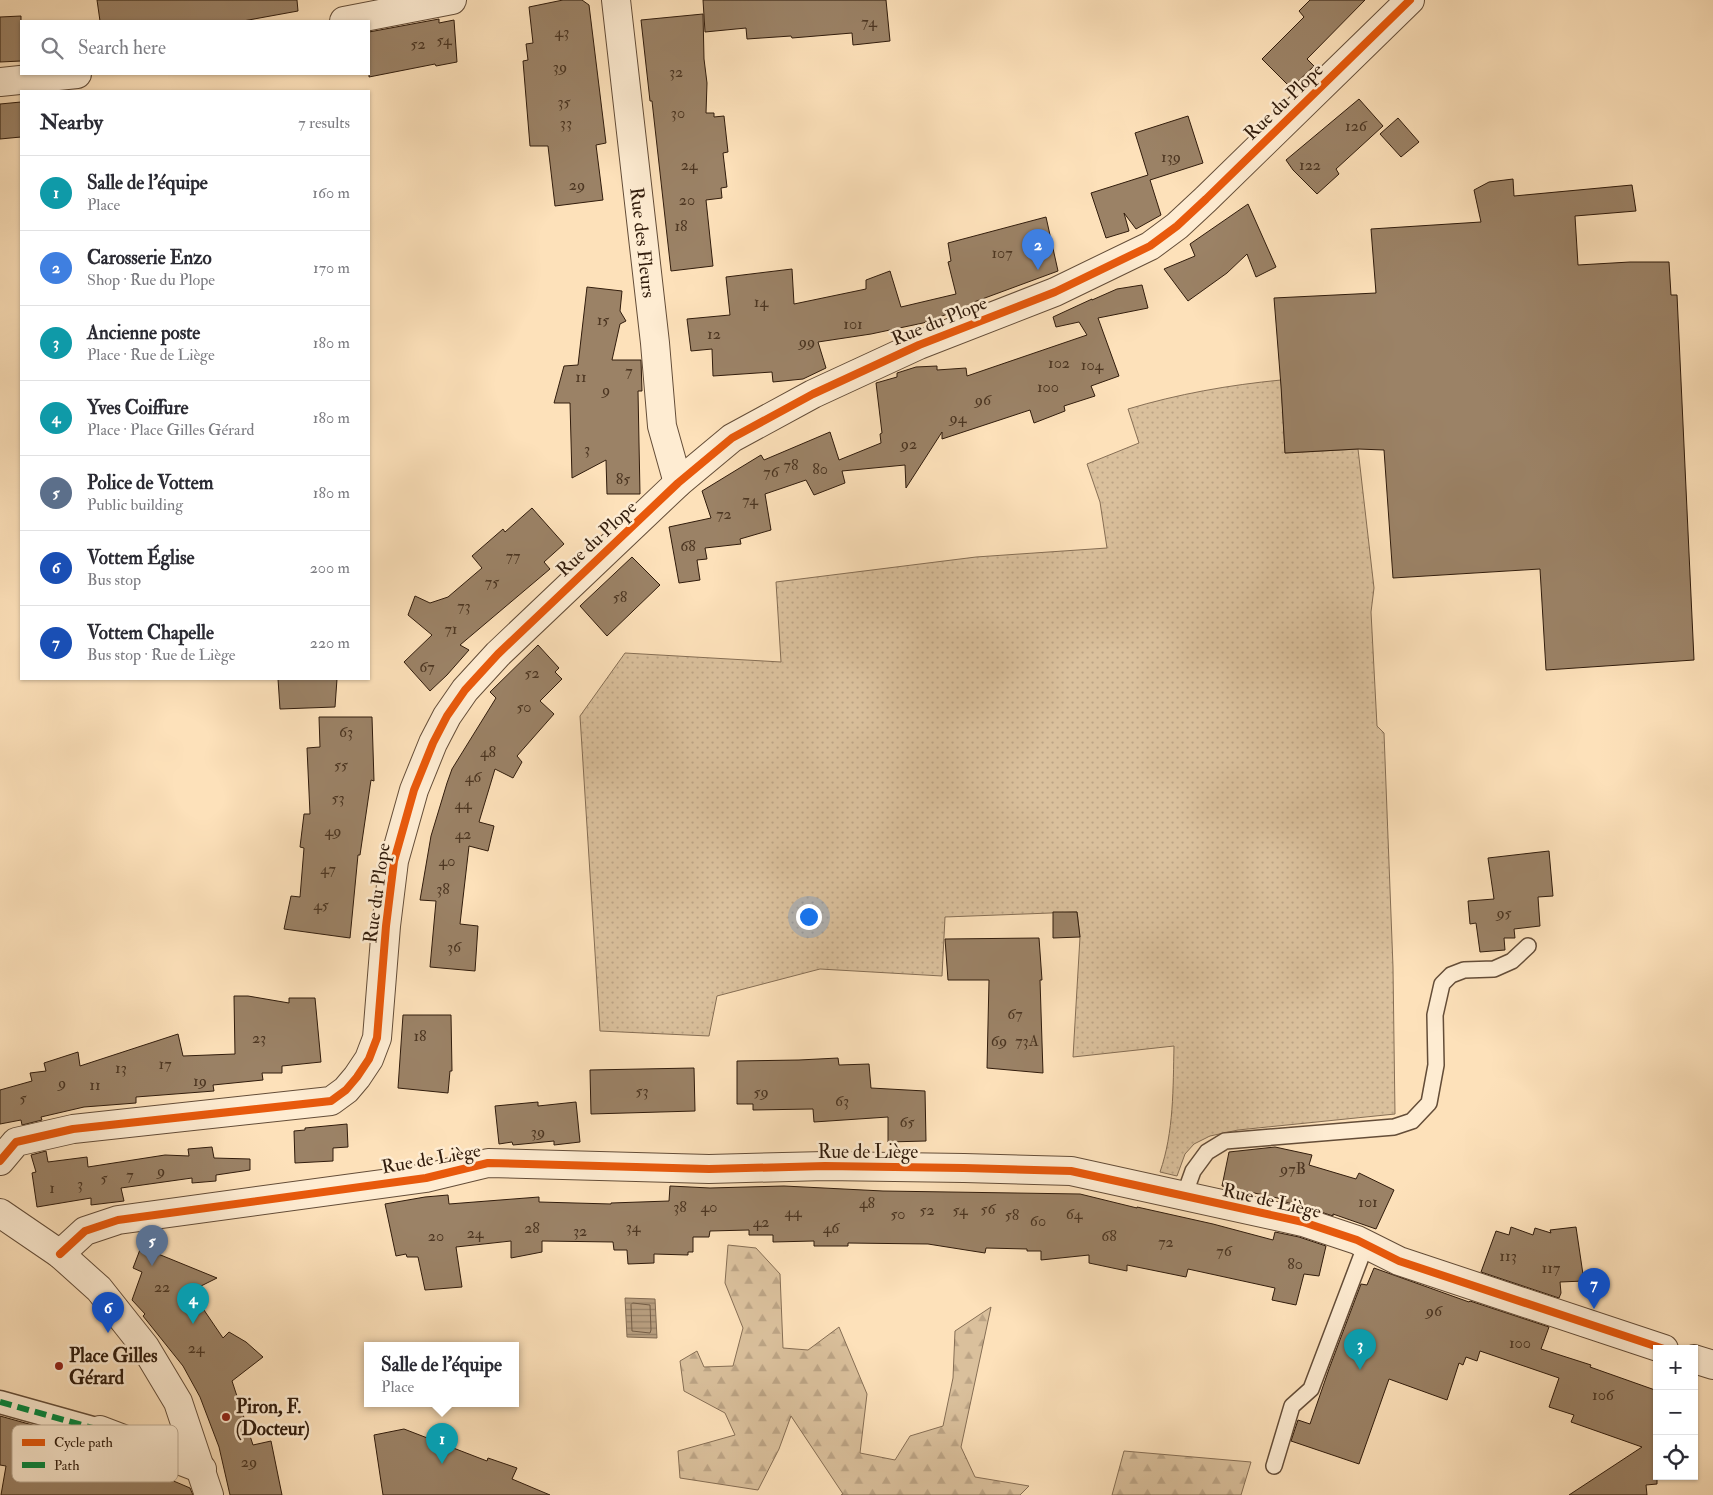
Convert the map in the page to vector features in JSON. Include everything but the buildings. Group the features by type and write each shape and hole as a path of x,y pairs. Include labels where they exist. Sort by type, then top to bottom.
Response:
{"street":[{"path":"349,20 452,0"},
{"name":"Rue des Fleurs","path":"616,0 655,343 662,426 678,483"},
{"name":"Rue du Plope","path":"0,1161 16,1142 73,1129 331,1101 346,1090 370,1059 377,1038 386,926 394,862 414,790 433,743 447,716 465,690 498,654 678,483 732,438 813,394 919,345 1055,292 1150,246 1206,199 1410,0"},
{"path":"0,82 67,75"},
{"name":"Rue de Liège","path":"60,1254 85,1231 118,1220 426,1178 488,1163 710,1169 825,1166 1071,1172 1303,1222 1366,1244 1399,1261 1653,1345"},
{"path":"0,1213 60,1254 99,1289 144,1347 178,1402 202,1469 209,1495"},
{"path":"1698,1360 1713,1365"},
{"path":"0,1402 82,1425"},
{"path":"178,1460 202,1469"}],"lane":[{"path":"1184,1196 1193,1171 1207,1152 1225,1141 1394,1128 1412,1121 1429,1102 1433,1084 1436,1065 1436,1015 1442,984 1451,975 1464,970 1494,969 1512,961 1528,946"},
{"path":"1274,1466 1292,1406 1311,1389 1366,1244"}],"green space":[{"path":"1281,380 1285,453 1358,449 1374,588 1371,612 1377,726 1384,733 1393,967 1395,1114 1238,1130 1210,1136 1194,1144 1185,1154 1177,1176 1160,1172 1165,1157 1170,1126 1174,1046 1073,1057 1080,937 1077,912 945,917 942,976 820,969 717,996 709,1036 600,1031 580,716 625,653 781,662 776,582 976,557 1107,548 1100,502 1087,464 1139,443 1128,409 1204,391"},
{"path":"728,1245 756,1248 780,1274 783,1348 808,1350 839,1327 867,1394 860,1453 895,1460 910,1436 943,1426 953,1378 955,1331 991,1307 961,1447 975,1477 1029,1486 1020,1495 841,1495 843,1494 791,1416 779,1449 758,1490 680,1478 678,1451 735,1435 725,1413 684,1391 680,1361 697,1351 704,1367 733,1366 743,1328 725,1283"},
{"path":"1124,1451 1251,1462 1241,1495 1112,1495"}],"water":[{"path":"625,1298 655,1299 657,1338 627,1337"}],"marked path":[{"path":"0,1402 82,1425"}],"cycle path":[{"path":"0,1161 16,1142 73,1129 331,1101 346,1090 369,1059 377,1038 386,926 394,861 414,790 433,743 447,716 465,690 498,654 678,483 732,438 813,394 919,345 1055,292 1150,246 1177,226 1206,199 1410,0"},
{"path":"60,1254 85,1231 118,1220 426,1178 488,1163 709,1169 825,1166 1071,1171 1303,1222 1357,1240 1399,1261 1653,1345"}],"place":[{"name":"Carosserie Enzo","path":"1038,270"},
{"name":"Police de Vottem","path":"152,1266"},
{"name":"Vottem Chapelle","path":"1594,1309"},
{"name":"Yves Coiffure","path":"193,1324"},
{"name":"Vottem Église","path":"108,1333"},
{"name":"Place Gilles Gérard","path":"59,1366"},
{"name":"Ancienne poste","path":"1360,1370"},
{"name":"Piron, F. (Docteur)","path":"226,1417"},
{"name":"Salle de l'équipe","path":"442,1464"}]}
